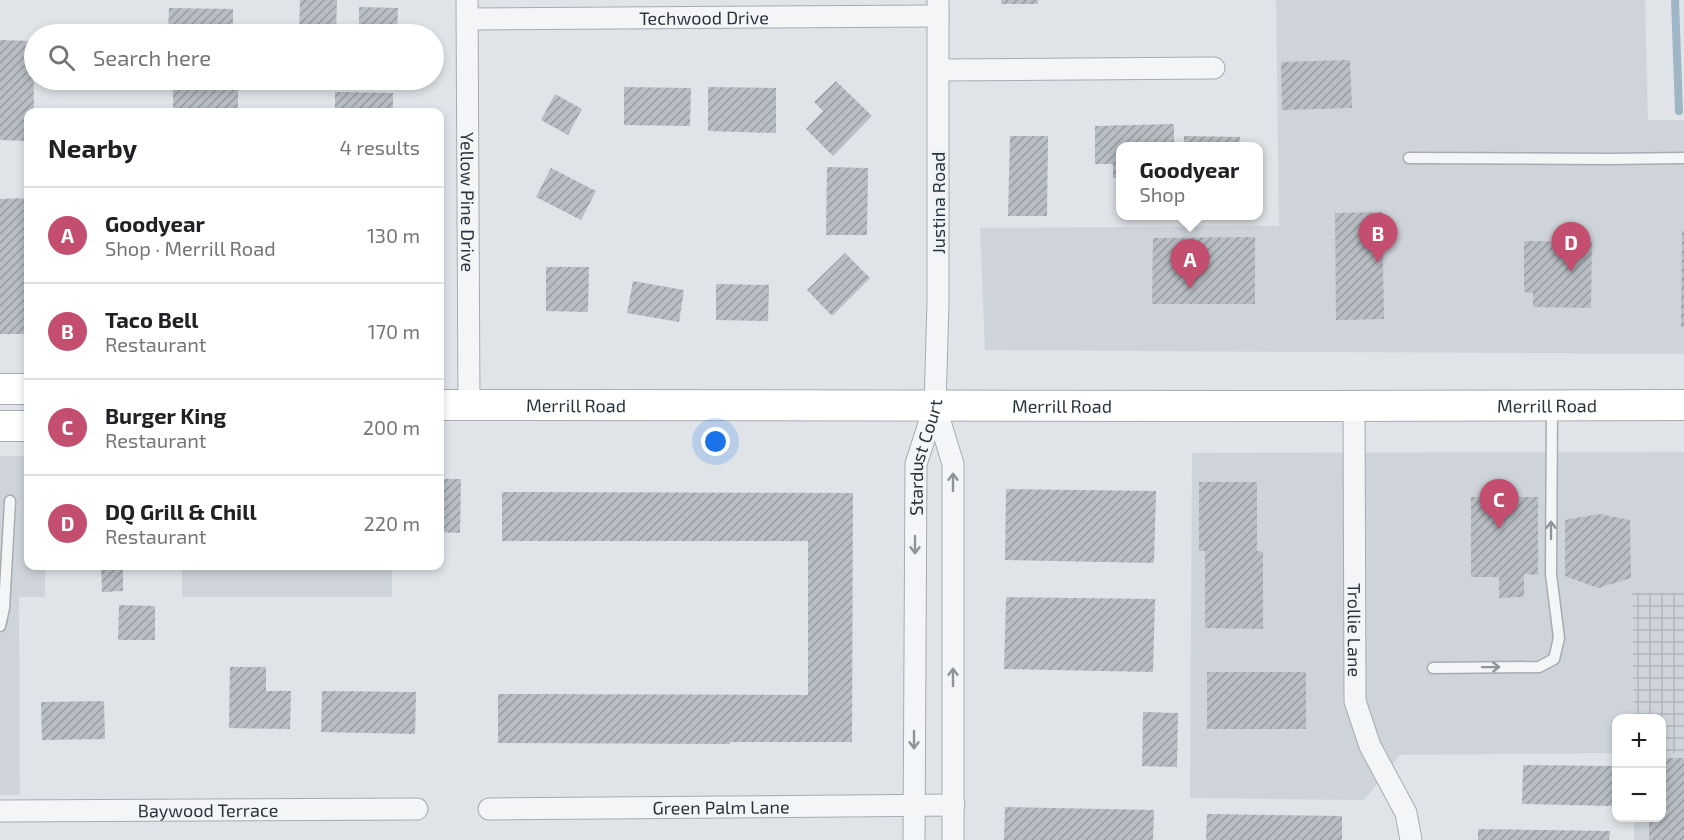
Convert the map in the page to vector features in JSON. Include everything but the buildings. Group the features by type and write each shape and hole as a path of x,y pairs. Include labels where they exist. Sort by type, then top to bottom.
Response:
{"main road":[{"path":"0,390 24,389"},
{"name":"Merrill Road","path":"444,405 1684,405"},
{"path":"0,426 24,426"}],"street":[{"name":"Techwood Drive","path":"468,9 938,8"},
{"name":"Justina Road","path":"934,405 938,303 938,8"},
{"name":"Yellow Pine Drive","path":"468,9 470,405"},
{"path":"939,70 1214,68"},
{"name":"Stardust Court","path":"934,405 953,464 953,840"},
{"name":"Stardust Court","path":"914,840 916,464 934,405"},
{"name":"Trollie Lane","path":"1354,406 1354,701 1370,746 1406,813 1411,840"},
{"name":"Green Palm Lane","path":"489,809 954,805"},
{"name":"Baywood Terrace","path":"0,811 417,809"}],"lane":[{"path":"1409,158 1684,158"},
{"path":"1433,668 1539,667 1554,659 1559,638 1551,574 1552,406"},
{"path":"0,626 4,608 10,501"}],"shaded area":[{"path":"1276,0 1645,0 1648,120 1684,120 1684,354 985,350 980,228 1279,226"},
{"path":"1684,452 1684,593 1632,594 1634,714 1612,714 1612,753 1400,755 1364,800 1190,798 1192,453"},
{"path":"0,456 24,456 24,570 45,570 45,597 19,597 20,795 0,795"},
{"path":"182,570 392,570 392,597 182,597"},
{"path":"1632,593 1684,593 1684,753 1666,753 1666,714 1634,714"},
{"path":"1666,753 1684,753 1684,840 1634,840 1634,822 1666,822"}],"waterway":[{"path":"1675,0 1679,111"}],"place":[{"name":"Taco Bell","path":"1378,263"},
{"name":"DQ Grill & Chill","path":"1571,272"},
{"name":"Goodyear","path":"1190,289"},
{"name":"Burger King","path":"1499,529"}]}
